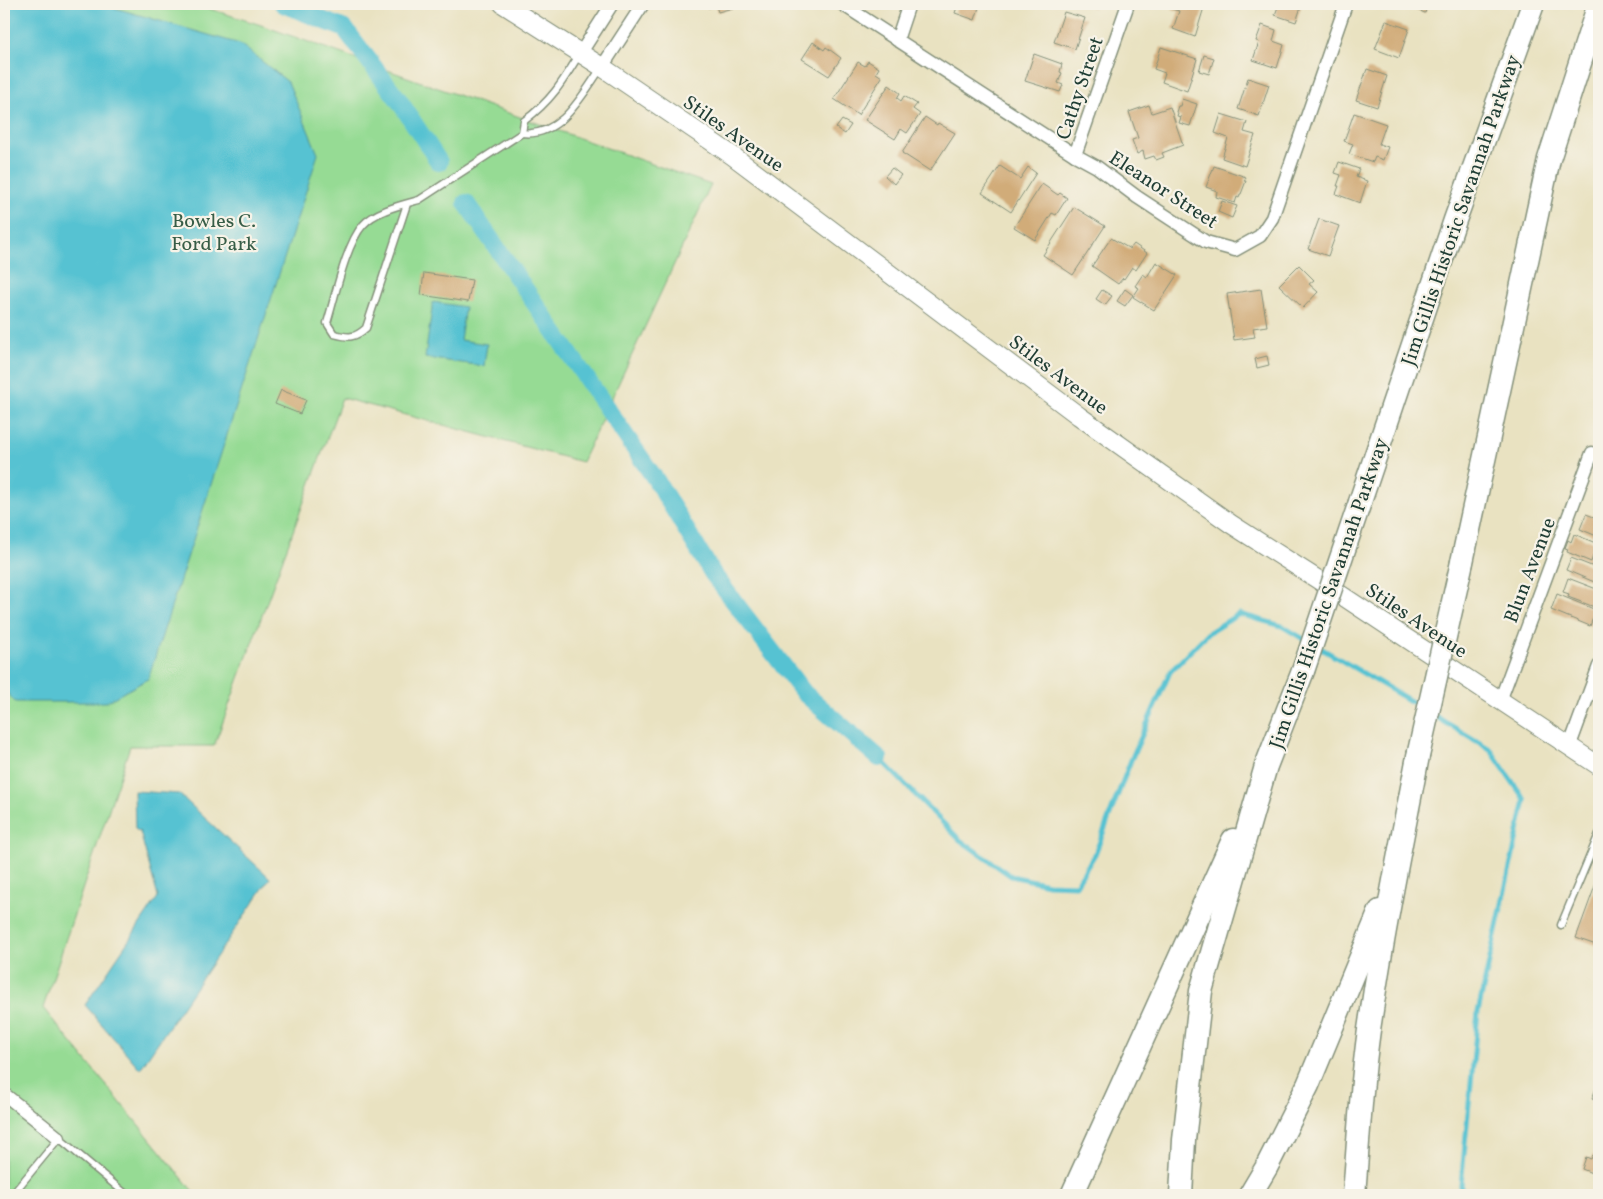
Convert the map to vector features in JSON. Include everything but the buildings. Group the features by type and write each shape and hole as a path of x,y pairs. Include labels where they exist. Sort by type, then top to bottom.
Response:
{"highway":[{"name":"Jim Gillis Historic Savannah Parkway","path":"1181,1195 1184,1140 1201,991 1266,766 1303,670 1455,220 1533,4"},
{"path":"1354,1195 1363,1082 1372,1010 1395,873 1418,756 1549,159 1599,4"},
{"path":"1072,1195 1266,766"},
{"path":"1250,1195 1308,1086 1395,873"}],"street":[{"name":"Stiles Avenue","path":"504,4 602,67 732,156 1079,416 1231,524 1570,745 1599,766"},
{"path":"580,54 612,4"},
{"path":"602,67 643,4"},
{"name":"Eleanor Street","path":"842,4 1075,155 1097,167 1137,198 1206,242 1235,250 1260,236 1272,218 1346,4"},
{"path":"897,40 909,4"},
{"name":"Cathy Street","path":"1075,155 1128,4"},
{"name":"Blun Avenue","path":"1500,700 1596,454"},
{"path":"1570,745 1599,666"},
{"path":"4,1094 59,1138"}],"lane":[{"path":"522,133 524,121 542,108 558,88 580,54"},
{"path":"407,204 366,328 359,334 347,337 334,334 327,323 350,246 363,224 384,210 419,200 522,133 530,134 552,128 569,114 602,67"},
{"path":"1561,925 1599,834"},
{"path":"12,1195 59,1138 127,1195"}],"green space":[{"name":"Bowles C. Ford Park","path":"4,4 194,4 258,24 711,185 582,462 342,398 214,746 130,746 43,1008 196,1195 4,1195"}],"water":[{"path":"4,4 101,4 240,44 288,82 318,154 148,679 106,702 15,702 4,689"},
{"path":"433,302 465,307 460,340 487,344 484,366 425,358"},
{"path":"134,791 179,794 270,878 140,1069 85,1005 158,897 140,832 135,829"}],"waterway":[{"path":"283,4 345,29 398,99 439,162"},
{"path":"466,203 656,480 713,574 804,693 879,758"},
{"path":"879,758 960,840 1011,876 1048,884 1076,885 1095,854 1131,760 1170,672 1208,633 1239,614 1282,626 1307,641"},
{"path":"1317,646 1424,709"},
{"path":"1433,715 1490,749 1525,800 1478,1012 1460,1195"}]}
